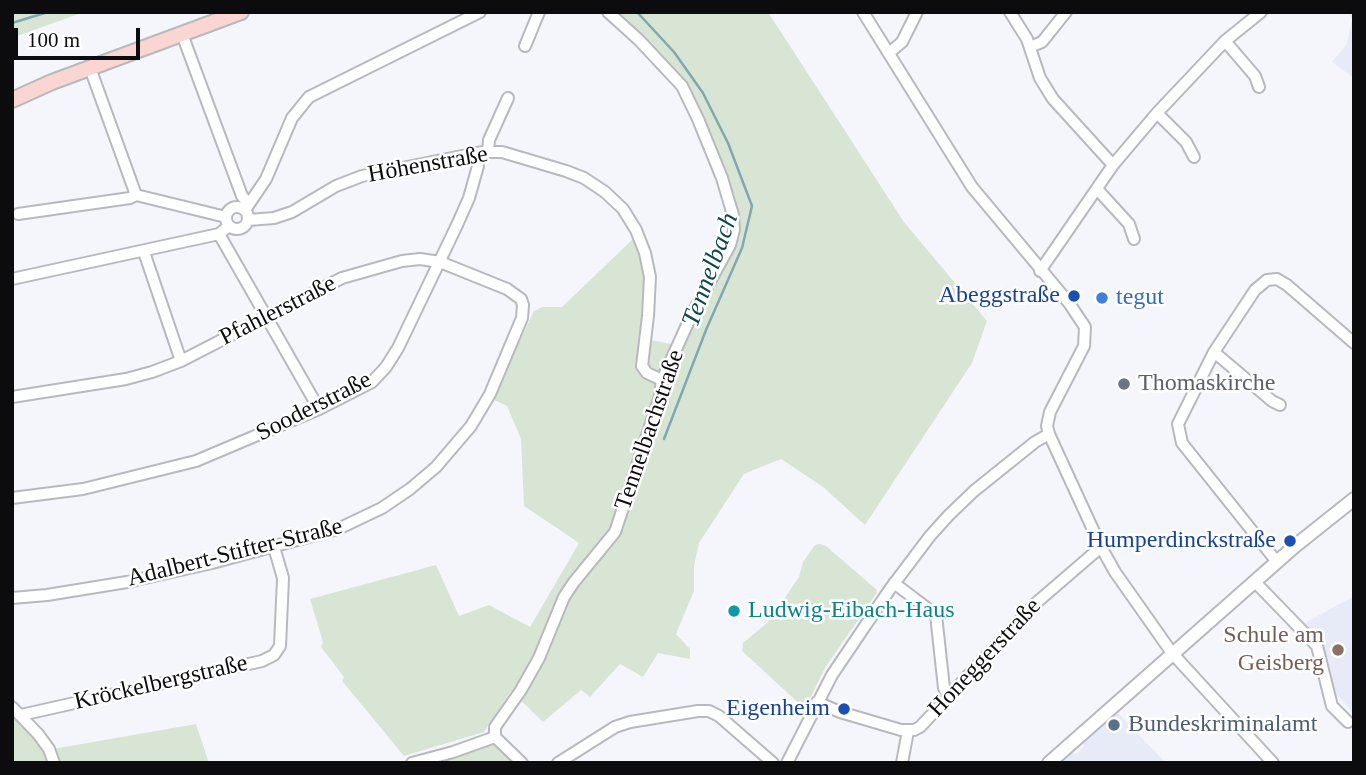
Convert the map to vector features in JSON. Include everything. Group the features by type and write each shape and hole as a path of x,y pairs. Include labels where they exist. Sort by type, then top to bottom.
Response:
{"main road":[{"path":"12,100 241,12"}],"street":[{"path":"247,211 266,179 292,118 309,97 480,12"},
{"path":"525,46 539,12"},
{"name":"Tennelbachstraße","path":"495,737 495,727 539,658 564,597 573,582 615,532 660,396 662,380 692,313 730,246 734,230 733,215 698,119 682,86 639,40 608,12"},
{"path":"863,12 972,187 1081,319 1086,335 1084,346 1050,412 1049,434 1101,547 1115,572 1172,653 1273,763"},
{"path":"889,53 902,42 917,12"},
{"path":"1010,12 1023,31 1040,78 1053,99 1113,165"},
{"path":"1030,47 1041,42 1066,12"},
{"path":"1040,271 1113,165 1157,113 1224,41 1261,12"},
{"path":"18,214 136,195 228,221 239,229 247,224 247,211 242,196 182,34"},
{"path":"1224,41 1255,76 1259,87"},
{"path":"90,68 136,195"},
{"path":"488,151 489,140 508,98"},
{"path":"1157,113 1186,142 1194,157"},
{"name":"Höhenstraße","path":"247,211 265,219 292,212 336,186 362,176 488,151 573,173 595,184 623,209 636,230 648,265 650,289 642,366 647,373 662,380"},
{"name":"Sooderstraße","path":"12,498 83,489 196,461 365,387 386,367 398,348 440,262 468,198 478,166 475,153"},
{"path":"1097,189 1129,224 1134,239"},
{"path":"12,279 219,234 228,221 231,209 236,207 247,211"},
{"path":"219,234 319,409"},
{"path":"144,252 181,361"},
{"name":"Pfahlerstraße","path":"12,397 135,377 181,361 342,278 411,260 440,262 515,294 523,305 522,318"},
{"path":"1277,562 1182,443 1178,431 1180,417 1214,352 1255,290 1267,280 1277,279 1354,343"},
{"name":"Adalbert-Stifter-Straße","path":"12,598 127,582 274,547 368,516 410,489 436,467 460,441 481,410 522,318"},
{"path":"1214,352 1280,405"},
{"path":"787,763 832,675 894,583 949,515 983,484 1049,434"},
{"path":"1049,763 1277,562 1354,499"},
{"name":"Kröckelbergstraße","path":"16,711 262,661 274,655 280,646 283,578 274,547"},
{"name":"Honeggerstraße","path":"817,702 840,712 908,731 920,727 1037,603 1101,547"},
{"path":"1255,582 1313,640 1320,652 1332,706 1348,722"},
{"path":"894,583 936,615 944,688 948,697"},
{"path":"558,763 615,727 698,710 719,716 773,763"},
{"path":"16,711 43,742 54,763"},
{"path":"902,763 908,731"},
{"path":"412,763 495,737 522,763"}],"shaded area":[{"path":"1347,12 1354,12 1354,78 1332,62 1347,44 1352,19"},
{"name":"Schule am Geisberg","path":"1354,596 1354,714 1334,691 1319,640 1305,623"},
{"name":"Bundeskriminalamt","path":"1115,710 1166,763 1057,763 1069,751 1076,754 1084,746 1082,740"}],"green space":[{"path":"12,12 84,12 12,38"},
{"path":"608,12 768,12 904,222 987,321 972,363 865,525 823,487 781,459 744,474 699,543 694,566 694,591 676,634 690,649 690,659 658,653 643,677 620,664 590,697 581,690 543,722 511,691 484,732 404,756 342,681 344,677 321,647 323,642 310,599 436,565 459,616 489,605 530,627 579,543 524,506 521,439 507,406 492,399 534,311 542,307 562,307 633,239 640,256 644,315 650,340 677,345 718,268 733,215 682,86"},
{"path":"815,545 826,546 877,590 825,668 805,709 742,651 743,643 768,622 799,577 803,562"},
{"path":"15,719 39,740 50,763 12,763 12,723"},
{"path":"196,724 209,763 58,763 53,749"},
{"path":"491,743 514,763 432,763"}],"waterway":[{"path":"12,23 48,12"},
{"name":"Tennelbach","path":"637,12 674,52 703,93 728,143 752,206 742,248 706,330 664,439"}],"place":[{"name":"Abeggstraße","path":"1074,296"},
{"name":"tegut","path":"1102,298"},
{"name":"Thomaskirche","path":"1124,384"},
{"name":"Humperdinckstraße","path":"1290,541"},
{"name":"Ludwig-Eibach-Haus","path":"734,611"},
{"name":"Schule am Geisberg","path":"1338,650"},
{"name":"Eigenheim","path":"844,709"},
{"name":"Bundeskriminalamt","path":"1114,725"}]}
